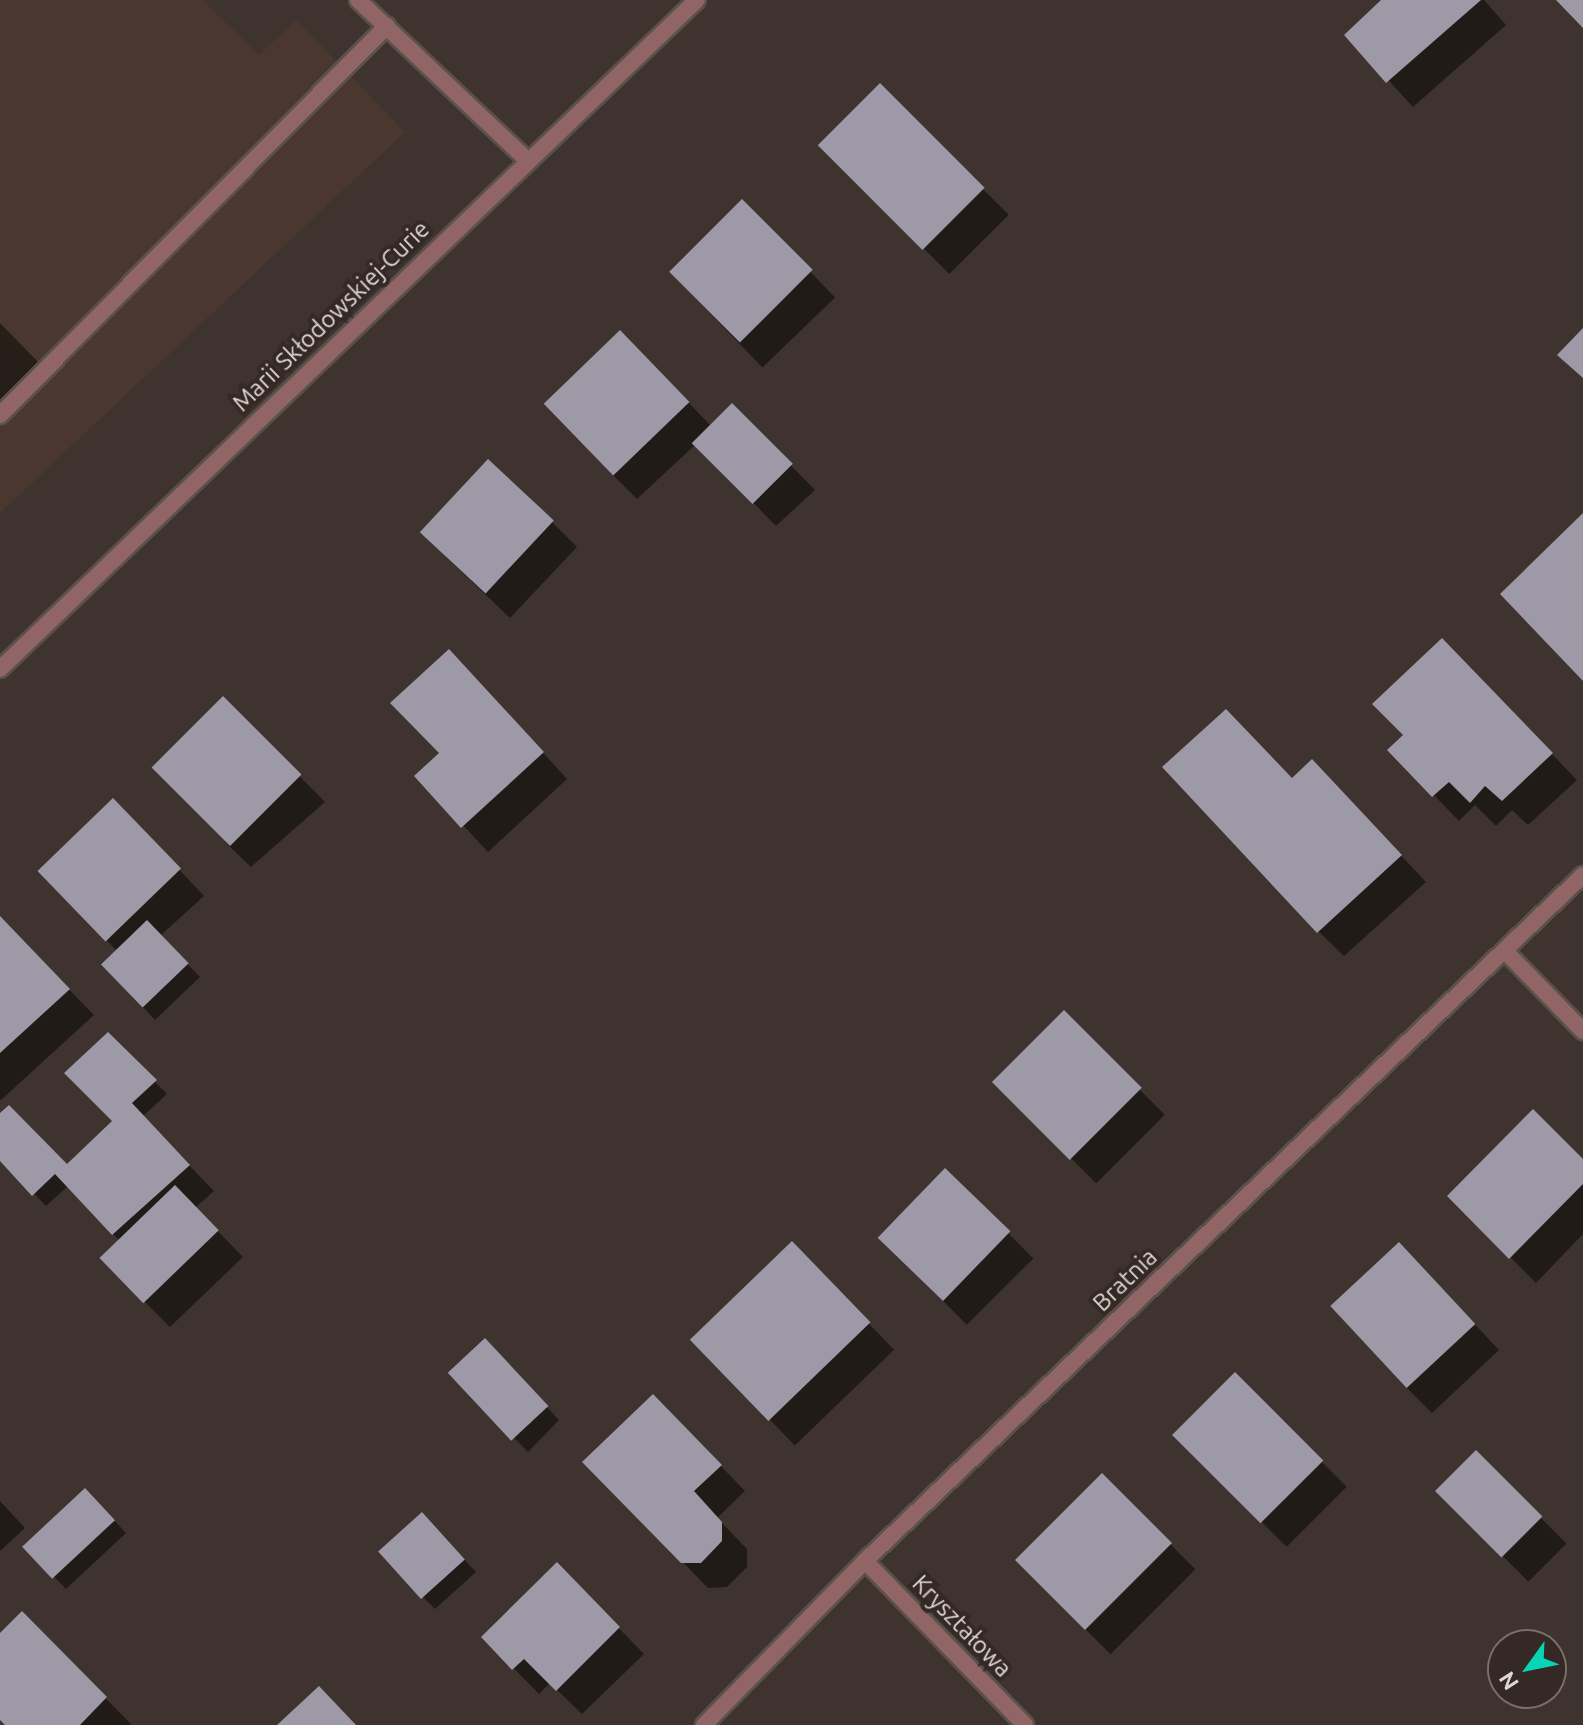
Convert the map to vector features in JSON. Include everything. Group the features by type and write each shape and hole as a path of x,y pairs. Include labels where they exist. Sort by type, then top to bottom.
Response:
{"street":[{"path":"358,0 527,160"},
{"name":"Marii Skłodowskiej-Curie","path":"0,669 697,0"},
{"path":"0,415 387,26"},
{"name":"Bratnia","path":"704,1725 865,1561 1583,875"},
{"path":"1505,951 1583,1031"},
{"name":"Kryształowa","path":"865,1561 1025,1725"}],"shaded area":[{"path":"0,0 202,0 259,55 296,20 405,132 0,513"}],"building":[{"path":"1381,0 1481,0 1386,83 1344,35"},
{"path":"1556,0 1583,0 1583,28"},
{"path":"880,83 985,188 922,250 818,145"},
{"path":"742,199 813,270 740,343 669,272"},
{"path":"1583,328 1583,378 1557,355"},
{"path":"620,330 689,402 613,476 544,404"},
{"path":"732,403 793,464 753,504 692,443"},
{"path":"488,459 554,520 486,594 420,532"},
{"path":"1583,513 1583,681 1500,594"},
{"path":"1442,638 1553,753 1502,801 1485,786 1470,803 1449,782 1432,797 1387,750 1403,735 1372,704"},
{"path":"449,649 544,752 461,828 414,776 439,753 390,703"},
{"path":"223,696 301,774 230,846 152,767"},
{"path":"1226,709 1292,778 1312,759 1402,855 1317,933 1162,767"},
{"path":"113,798 181,868 106,941 37,871"},
{"path":"0,916 70,989 0,1053"},
{"path":"147,920 189,963 143,1008 101,964"},
{"path":"1064,1010 1142,1088 1070,1160 992,1082"},
{"path":"108,1032 157,1080 132,1103 190,1165 112,1235 55,1174 32,1196 0,1161 0,1113 9,1105 67,1164 112,1121 64,1073"},
{"path":"1533,1109 1583,1159 1583,1184 1509,1259 1447,1196"},
{"path":"945,1168 1010,1231 943,1301 878,1238"},
{"path":"175,1185 219,1230 143,1303 99,1258"},
{"path":"792,1241 870,1322 768,1421 690,1340"},
{"path":"1399,1242 1475,1324 1407,1388 1330,1306"},
{"path":"485,1338 548,1406 511,1441 448,1373"},
{"path":"1235,1372 1323,1460 1260,1523 1172,1435"},
{"path":"653,1394 722,1465 694,1491 722,1522 722,1541 701,1563 681,1563 582,1462"},
{"path":"1476,1450 1542,1516 1501,1557 1435,1491"},
{"path":"1102,1473 1172,1543 1085,1630 1015,1560"},
{"path":"85,1488 115,1520 52,1579 22,1547"},
{"path":"422,1512 465,1560 421,1599 378,1551"},
{"path":"557,1562 620,1627 556,1691 524,1659 512,1670 481,1637"},
{"path":"22,1611 107,1697 80,1725 5,1725 0,1720 0,1633"},
{"path":"319,1686 356,1725 277,1725"}]}
